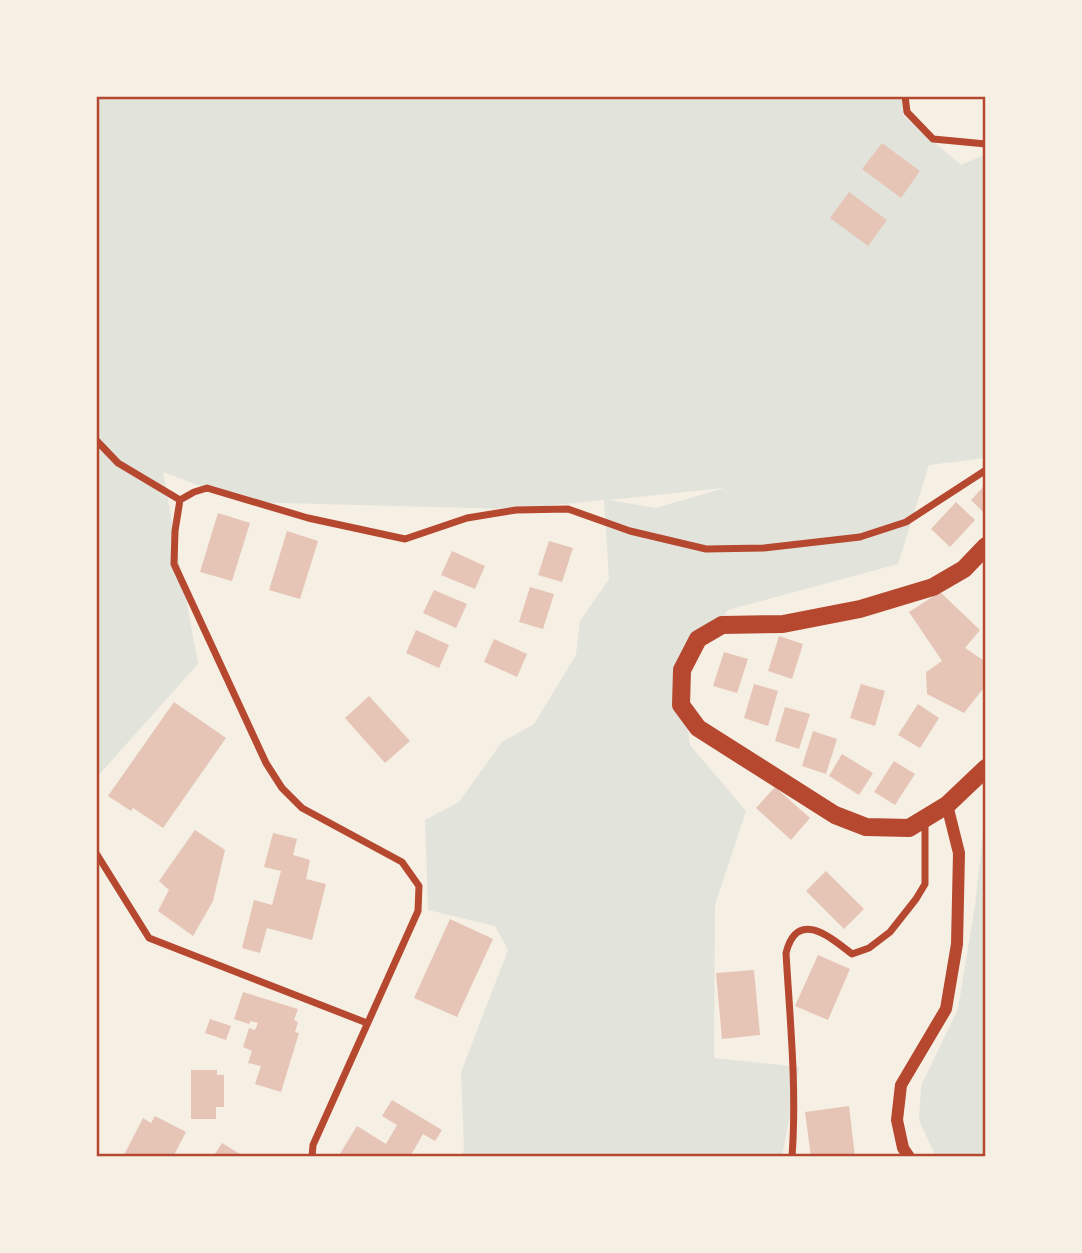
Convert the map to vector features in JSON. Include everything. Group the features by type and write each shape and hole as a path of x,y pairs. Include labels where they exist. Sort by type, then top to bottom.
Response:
{"main road":[{"path":"986,546 964,569 921,591 860,609 783,624 722,625 698,639 681,670 681,705 698,728 835,815 866,827 909,828 947,804 986,768"}],"street":[{"path":"905,96 907,112 933,139 986,144"},
{"path":"96,440 118,463 180,500"},
{"path":"180,500 207,488 308,518 405,539 467,518 516,510 568,509 630,531 705,549 764,548 860,537 905,522 986,470"},
{"path":"180,500 174,564 266,762 282,788 302,807 402,862 419,886 418,911 313,1145 312,1157"},
{"path":"909,1157 897,1120 901,1085 946,1009 957,944 960,853 947,804"},
{"path":"792,1157 795,1114 786,953 789,940 798,930 809,928 824,934 852,954 869,948 890,932 925,884 925,819"},
{"path":"96,853 149,938 367,1023"}],"shaded area":[{"path":"96,96 902,96 903,115 961,165 986,154 986,458 929,465 898,564 728,610 681,681 690,745 746,811 715,905 714,1058 799,1067 782,1157 462,1157 464,1148 461,1072 508,950 495,926 428,910 425,820 459,802 502,742 534,724 576,655 580,621 609,579 604,500 514,509 243,502 163,472 198,664 96,778","holes":["724,488 656,508 608,500"]},
{"path":"986,830 986,1157 936,1157 919,1120 921,1086 958,1009 975,905 983,833"}],"building":[{"path":"882,143 920,171 901,198 862,169"},
{"path":"849,192 887,220 868,246 830,218"},
{"path":"986,484 986,515 971,500"},
{"path":"956,502 975,520 950,547 931,529"},
{"path":"218,513 250,523 232,581 200,572"},
{"path":"287,531 318,541 300,599 269,590"},
{"path":"549,541 573,548 562,582 538,575"},
{"path":"452,551 485,566 475,589 441,575"},
{"path":"530,587 554,594 543,629 519,622"},
{"path":"434,590 467,604 456,628 423,613"},
{"path":"940,592 980,630 965,648 986,662 986,685 964,713 927,694 926,672 942,661 909,612"},
{"path":"416,630 449,645 439,668 406,653"},
{"path":"779,636 803,644 792,679 768,671"},
{"path":"494,639 527,654 517,677 484,662"},
{"path":"724,652 748,659 737,693 713,686"},
{"path":"754,684 778,691 768,726 744,718"},
{"path":"861,684 885,691 875,726 850,718"},
{"path":"369,696 410,741 385,763 345,718"},
{"path":"174,702 226,738 163,828 133,808 131,811 108,796"},
{"path":"918,704 939,718 920,748 898,735"},
{"path":"785,707 810,714 799,749 775,741"},
{"path":"813,731 837,739 826,774 802,766"},
{"path":"842,754 873,773 859,795 829,776"},
{"path":"894,761 915,774 895,805 874,792"},
{"path":"775,787 810,818 791,840 756,808"},
{"path":"195,830 225,850 213,901 193,936 158,911 169,890 159,881"},
{"path":"273,833 297,839 293,855 310,860 306,879 326,884 312,940 267,928 260,953 242,948 254,900 272,905 281,871 264,867"},
{"path":"826,871 864,909 844,929 806,891"},
{"path":"450,919 493,939 457,1017 414,998"},
{"path":"818,955 850,969 828,1020 795,1006"},
{"path":"754,970 760,1035 722,1039 716,973"},
{"path":"243,992 298,1009 294,1020 298,1022 295,1032 299,1033 281,1092 255,1084 261,1066 248,1063 252,1051 243,1047 249,1028 255,1030 258,1023 251,1021 249,1024 234,1019"},
{"path":"210,1019 231,1026 226,1040 205,1033"},
{"path":"191,1070 217,1070 217,1075 224,1075 224,1107 216,1107 216,1119 191,1119"},
{"path":"392,1100 442,1130 435,1141 423,1134 410,1157 338,1157 357,1126 386,1144 397,1125 382,1116"},
{"path":"849,1106 855,1157 811,1157 805,1112"},
{"path":"155,1116 186,1132 173,1157 123,1157 143,1118 151,1123"},
{"path":"222,1143 245,1157 213,1157"}]}
